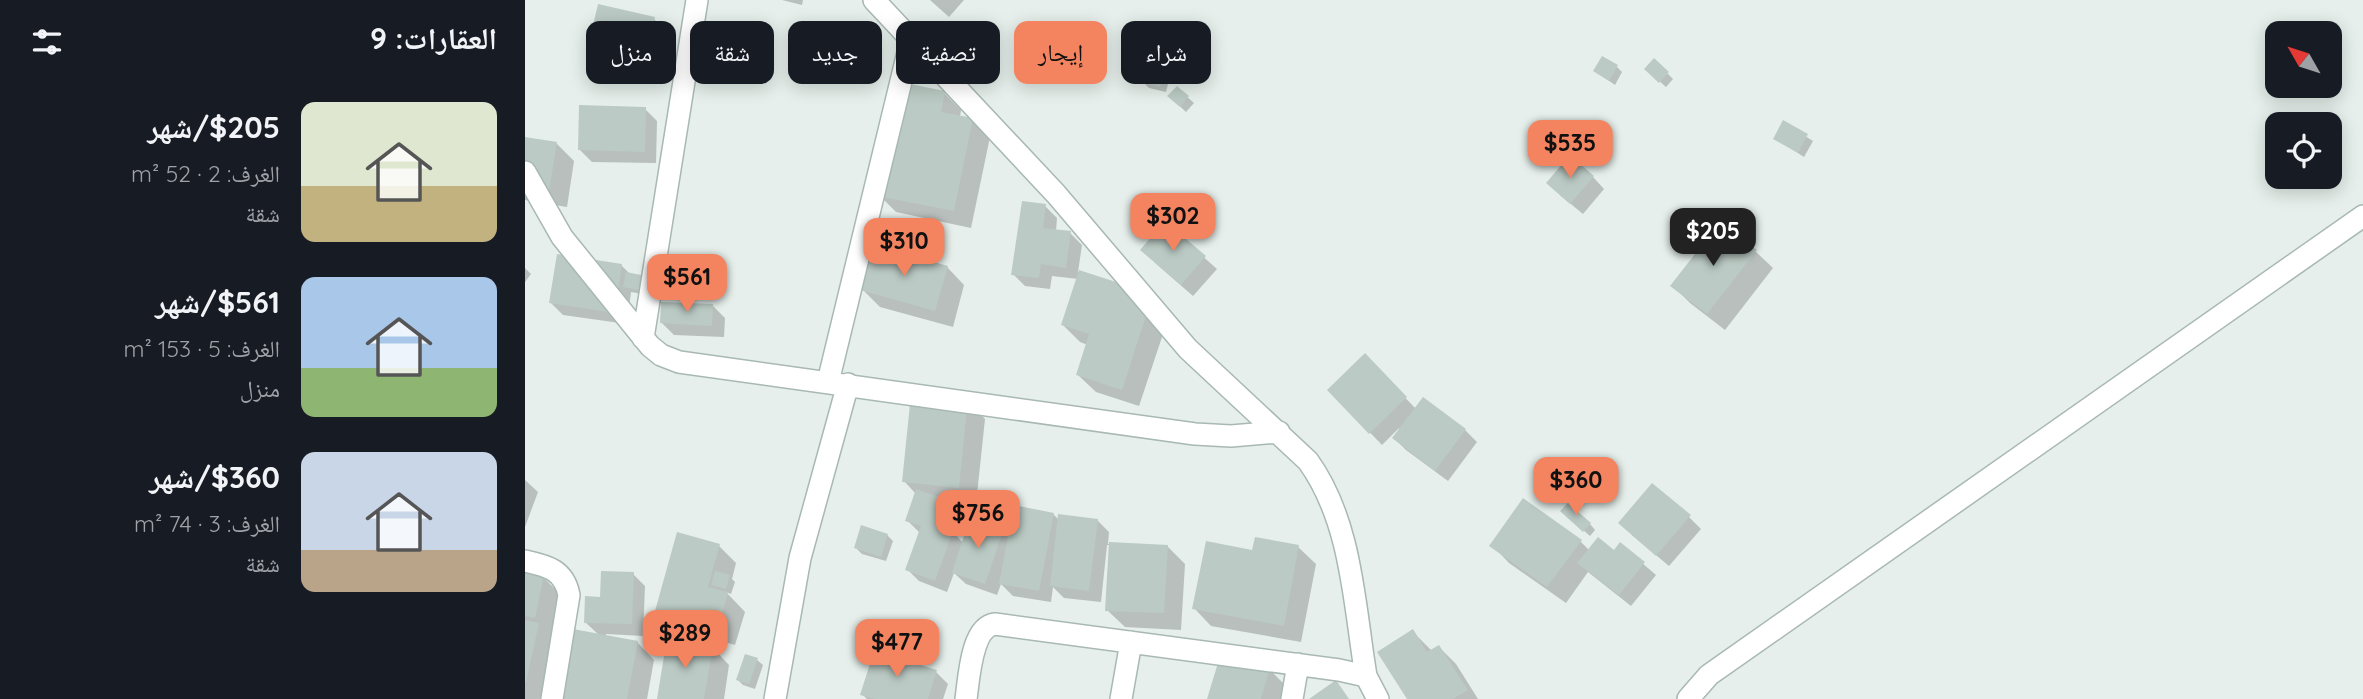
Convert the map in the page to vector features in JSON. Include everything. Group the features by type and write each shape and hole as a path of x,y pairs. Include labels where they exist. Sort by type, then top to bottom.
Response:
{"street":[{"path":"643,338 697,0"},
{"path":"874,0 896,24"},
{"path":"775,699 800,558 902,84"},
{"path":"952,84 1056,194 1188,349 1279,432 1308,461 1320,478 1336,511 1349,570 1366,676 1378,699"},
{"path":"525,172 562,237 643,338 661,355 678,362 1195,435 1231,436 1279,432"},
{"path":"1688,699 1709,674 2363,216"},
{"path":"525,561 548,566 557,572 564,579 569,595 552,699"},
{"path":"965,699 978,636 989,625 1298,664 1366,676"},
{"path":"1121,699 1131,642"},
{"path":"1292,699 1298,664"}],"building":[{"path":"598,4 655,17 654,21 594,21"},
{"path":"1602,56 1618,65 1609,81 1593,71"},
{"path":"1654,58 1669,72 1659,83 1644,69"},
{"path":"905,84 945,91 941,112 973,118 954,211 877,196"},
{"path":"1177,86 1189,96 1180,107 1167,96"},
{"path":"579,105 646,107 645,152 578,150"},
{"path":"1783,120 1808,134 1798,153 1773,139"},
{"path":"525,137 557,142 549,191 525,187"},
{"path":"1570,155 1594,176 1570,204 1546,183"},
{"path":"1022,201 1046,204 1043,228 1071,231 1066,268 1041,264 1039,278 1011,275"},
{"path":"1165,221 1206,256 1181,285 1140,250"},
{"path":"1720,222 1757,250 1707,314 1670,286"},
{"path":"873,245 948,266 935,311 860,290"},
{"path":"557,254 622,264 615,313 549,303"},
{"path":"1079,270 1153,294 1122,390 1076,375 1089,334 1061,325"},
{"path":"626,272 667,280 664,295 623,287"},
{"path":"661,302 713,304 712,326 660,323"},
{"path":"1365,353 1407,397 1369,434 1327,390"},
{"path":"911,394 968,399 959,488 902,482"},
{"path":"1423,397 1466,429 1435,471 1392,438"},
{"path":"1652,483 1691,515 1656,556 1618,523"},
{"path":"916,489 951,501 942,527 953,531 935,581 905,570 921,526 905,521"},
{"path":"1523,498 1582,540 1547,587 1489,546"},
{"path":"1568,503 1591,523 1583,532 1560,511"},
{"path":"1014,505 1054,513 1039,591 999,584"},
{"path":"1058,514 1098,519 1089,591 1050,586"},
{"path":"970,517 1004,528 985,584 952,573"},
{"path":"861,525 888,534 881,557 854,548"},
{"path":"677,532 720,544 708,587 728,592 718,629 655,611"},
{"path":"1255,537 1299,545 1284,626 1192,609 1206,541 1252,550"},
{"path":"1598,537 1614,550 1620,542 1645,562 1619,595 1577,563"},
{"path":"1109,542 1168,545 1164,613 1105,611"},
{"path":"525,571 544,575 535,618 525,616"},
{"path":"601,571 634,572 632,624 584,623 585,596 600,597"},
{"path":"715,571 730,575 726,589 711,585"},
{"path":"525,620 539,623 526,682 525,682"},
{"path":"573,629 638,641 627,699 555,699"},
{"path":"1413,629 1427,652 1439,645 1468,690 1453,699 1407,699 1377,652"},
{"path":"667,638 713,645 704,699 657,699"},
{"path":"874,651 937,670 928,699 875,699 860,695"},
{"path":"1221,653 1270,668 1261,699 1207,699"},
{"path":"745,654 758,658 749,684 736,680"},
{"path":"1336,680 1349,699 1309,699"}]}
